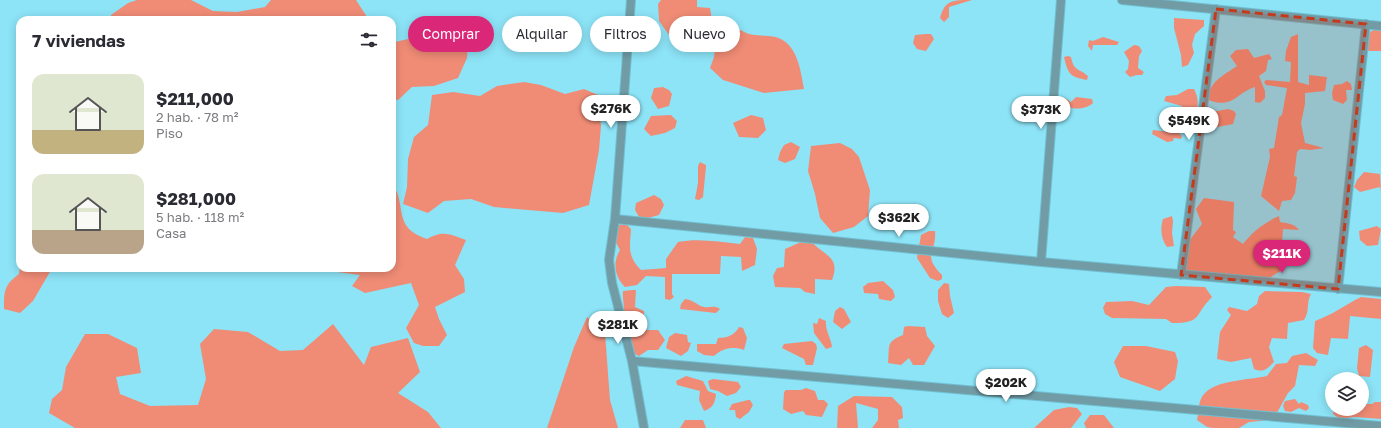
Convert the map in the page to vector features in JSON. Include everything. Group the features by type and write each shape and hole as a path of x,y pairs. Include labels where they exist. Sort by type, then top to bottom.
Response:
{"street":[{"path":"632,0 615,219 610,260 612,283 632,360 644,428"},
{"path":"1041,262 1061,0"},
{"path":"1122,0 1381,26"},
{"path":"1181,275 1216,9"},
{"path":"1338,289 1366,24"},
{"path":"615,219 1041,262 1381,292"},
{"path":"632,360 1381,426"}],"highlighted area":[{"path":"1216,9 1366,24 1338,289 1181,275"}],"shaded area":[{"path":"137,0 191,0 213,11 237,12 265,7 271,0 356,0 366,16 111,16 128,3"},
{"path":"661,0 697,0 697,7 710,8 711,16 669,16 669,35 661,24 658,4"},
{"path":"972,0 949,7 949,17 944,22 940,18 944,8 950,2"},
{"path":"1174,18 1204,20 1204,26 1195,34 1192,45 1194,53 1188,65 1182,67 1181,55 1174,28"},
{"path":"1375,29 1381,30 1381,51 1369,51 1360,44 1361,38"},
{"path":"740,30 750,34 768,36 785,41 795,54 801,71 804,89 764,93 723,80 710,68 715,52 740,52"},
{"path":"931,34 934,39 926,51 917,49 913,43 915,35"},
{"path":"1298,34 1298,82 1309,85 1309,75 1327,77 1325,91 1305,93 1305,104 1301,123 1305,143 1324,148 1311,150 1300,149 1297,152 1294,176 1297,177 1295,193 1291,200 1282,201 1279,211 1261,196 1270,157 1269,149 1274,148 1279,117 1282,115 1287,88 1266,85 1264,82 1266,80 1290,82 1291,62 1285,61 1286,51 1291,37"},
{"path":"1103,37 1119,42 1117,45 1093,45 1092,51 1088,46 1089,40 1093,41"},
{"path":"408,39 408,52 467,52 467,58 458,78 434,86 412,87 398,100 396,100 396,42"},
{"path":"1134,45 1139,46 1142,51 1139,56 1138,68 1144,72 1142,75 1130,77 1125,72 1128,69 1129,61 1124,52"},
{"path":"1248,49 1254,58 1269,54 1272,59 1268,60 1266,71 1259,76 1265,91 1265,98 1260,103 1255,102 1255,87 1229,102 1223,103 1208,100 1209,93 1214,84 1222,76 1237,66 1230,56 1236,50"},
{"path":"1064,57 1071,57 1075,67 1088,76 1087,80 1077,78 1071,74"},
{"path":"1347,81 1351,84 1352,90 1346,90 1347,100 1343,104 1333,100 1332,93 1334,85 1342,84"},
{"path":"524,82 541,85 565,94 584,89 598,95 601,126 599,150 589,205 563,213 494,207 471,199 444,201 428,213 403,204 407,187 408,159 414,137 428,125 432,95 453,92 480,96 497,86"},
{"path":"663,87 669,90 672,94 669,106 658,109 651,98 654,88"},
{"path":"1188,89 1194,89 1198,101 1194,121 1180,118 1182,106 1164,101 1166,96 1177,95"},
{"path":"1076,97 1092,99 1093,103 1087,107 1076,109 1066,105 1065,107 1058,106 1057,101 1065,98 1071,102"},
{"path":"1228,109 1234,111 1236,114 1233,124 1212,128 1206,123 1207,113"},
{"path":"671,115 677,121 675,128 665,133 651,136 644,129 651,116"},
{"path":"751,115 763,118 766,130 758,138 739,137 733,123"},
{"path":"1153,130 1179,133 1182,136 1181,139 1174,138 1173,141 1167,142 1152,134"},
{"path":"791,142 800,147 795,159 785,163 778,160 784,145"},
{"path":"840,143 852,149 859,157 870,190 868,216 854,227 833,233 820,218 808,171 811,146"},
{"path":"700,162 706,165 706,167 703,197 699,200 695,199 698,183 698,166"},
{"path":"1364,172 1380,174 1381,192 1380,187 1360,192 1354,187 1357,180"},
{"path":"396,190 404,222 416,234 427,239 433,236 446,234 466,240 455,265 464,279 465,292 435,307 447,335 439,346 423,346 414,343 406,328 419,305 411,283 365,293 352,286 360,275 337,272 396,272"},
{"path":"654,195 661,199 664,205 659,215 648,218 639,217 635,210 636,203"},
{"path":"1204,198 1234,202 1233,230 1236,232 1233,237 1243,244 1250,235 1259,228 1279,216 1280,222 1295,226 1299,230 1283,229 1281,257 1292,259 1282,270 1269,278 1185,272 1189,241 1202,224 1196,209"},
{"path":"1172,216 1174,246 1167,247 1162,237 1162,223 1163,219"},
{"path":"626,224 631,229 631,256 641,270 666,268 666,259 678,242 701,240 740,244 745,237 753,238 757,249 755,265 742,271 741,257 721,256 720,274 672,274 672,294 674,297 670,300 665,299 665,277 646,276 637,285 625,287 619,279 616,270 616,260 620,250 613,237 618,225"},
{"path":"1377,226 1381,229 1378,245 1367,246 1360,240 1359,231"},
{"path":"929,231 935,231 931,258 932,262 942,275 942,279 938,281 930,278 917,258 921,235"},
{"path":"811,241 833,261 834,272 832,280 815,279 815,294 805,292 800,288 775,287 773,276 777,268 784,267 785,249 801,242"},
{"path":"19,272 50,272 33,301 20,313 4,309 6,289 10,282"},
{"path":"883,281 893,290 895,297 891,301 879,299 878,294 864,293 863,287 868,283"},
{"path":"944,283 949,284 954,313 948,318 942,314 938,301 938,290"},
{"path":"1166,287 1205,287 1212,297 1196,317 1189,322 1172,323 1166,319 1112,318 1105,314 1103,308 1106,302 1132,301 1149,305"},
{"path":"636,290 635,307 644,311 644,316 641,320 628,319 623,312 623,291"},
{"path":"1265,291 1302,292 1311,294 1304,320 1288,323 1287,339 1272,338 1269,347 1274,362 1265,370 1260,371 1254,369 1251,358 1231,362 1217,359 1220,332 1231,315 1227,310 1229,307 1247,311 1257,304 1259,296"},
{"path":"1361,297 1381,299 1381,319 1350,316 1348,339 1331,338 1328,355 1317,353 1313,348 1315,321 1333,313"},
{"path":"685,299 704,307 714,307 720,309 716,313 680,309 681,304"},
{"path":"840,307 844,309 851,322 842,329 833,322 835,311"},
{"path":"587,317 605,333 610,400 618,428 547,428 574,347"},
{"path":"819,318 826,321 826,328 832,347 826,349 814,333 813,323 817,324"},
{"path":"333,324 364,365 371,347 408,338 420,372 398,393 428,412 441,428 75,428 49,413 52,399 62,390 66,367 85,334 108,334 137,348 141,373 116,377 120,394 150,406 198,405 206,379 200,344 214,329 248,332 280,351 303,350"},
{"path":"639,326 643,330 658,330 665,340 658,350 648,350 639,356 629,351 627,337 634,327"},
{"path":"739,327 743,328 747,338 744,350 728,348 714,356 704,355 697,351 697,344 716,344 718,338 730,336"},
{"path":"904,327 925,327 927,336 935,346 924,365 913,365 909,358 901,365 888,363 891,342 903,335"},
{"path":"675,333 687,335 688,342 691,343 688,351 681,356 666,348 669,337"},
{"path":"812,341 816,344 817,348 813,365 806,365 804,359 782,348 784,344"},
{"path":"1366,345 1373,350 1370,377 1369,372 1358,372 1359,348"},
{"path":"1123,346 1146,346 1175,352 1178,361 1175,379 1160,391 1120,377 1114,362"},
{"path":"1306,353 1318,360 1315,366 1299,365 1295,386 1288,393 1273,420 1249,422 1239,428 1213,428 1207,427 1197,420 1201,398 1210,389 1225,383 1267,376 1276,364 1287,363 1292,356"},
{"path":"686,376 703,381 708,391 716,394 714,403 710,408 704,411 699,400 700,391 677,385 676,381"},
{"path":"713,379 738,382 741,387 736,393 727,396 710,389 708,381"},
{"path":"806,388 815,391 818,400 824,400 828,404 822,417 806,415 803,411 791,414 783,409 784,392 786,390 801,390"},
{"path":"854,396 892,397 902,407 903,418 898,420 899,428 872,428 878,420 878,409 856,403 858,428 837,428 838,406"},
{"path":"1295,399 1299,404 1301,402 1308,405 1309,408 1306,411 1299,408 1291,412 1285,411 1283,406 1285,401"},
{"path":"750,400 753,405 749,412 740,419 736,417 735,410 729,410 732,404"},
{"path":"1375,402 1381,402 1381,419 1354,417 1340,419 1336,416 1369,416 1369,404"},
{"path":"1069,407 1077,408 1082,414 1071,428 1034,428 1054,410"},
{"path":"1090,415 1104,415 1114,428 1086,428 1084,423"},
{"path":"685,420 703,420 706,428 680,428"}]}
